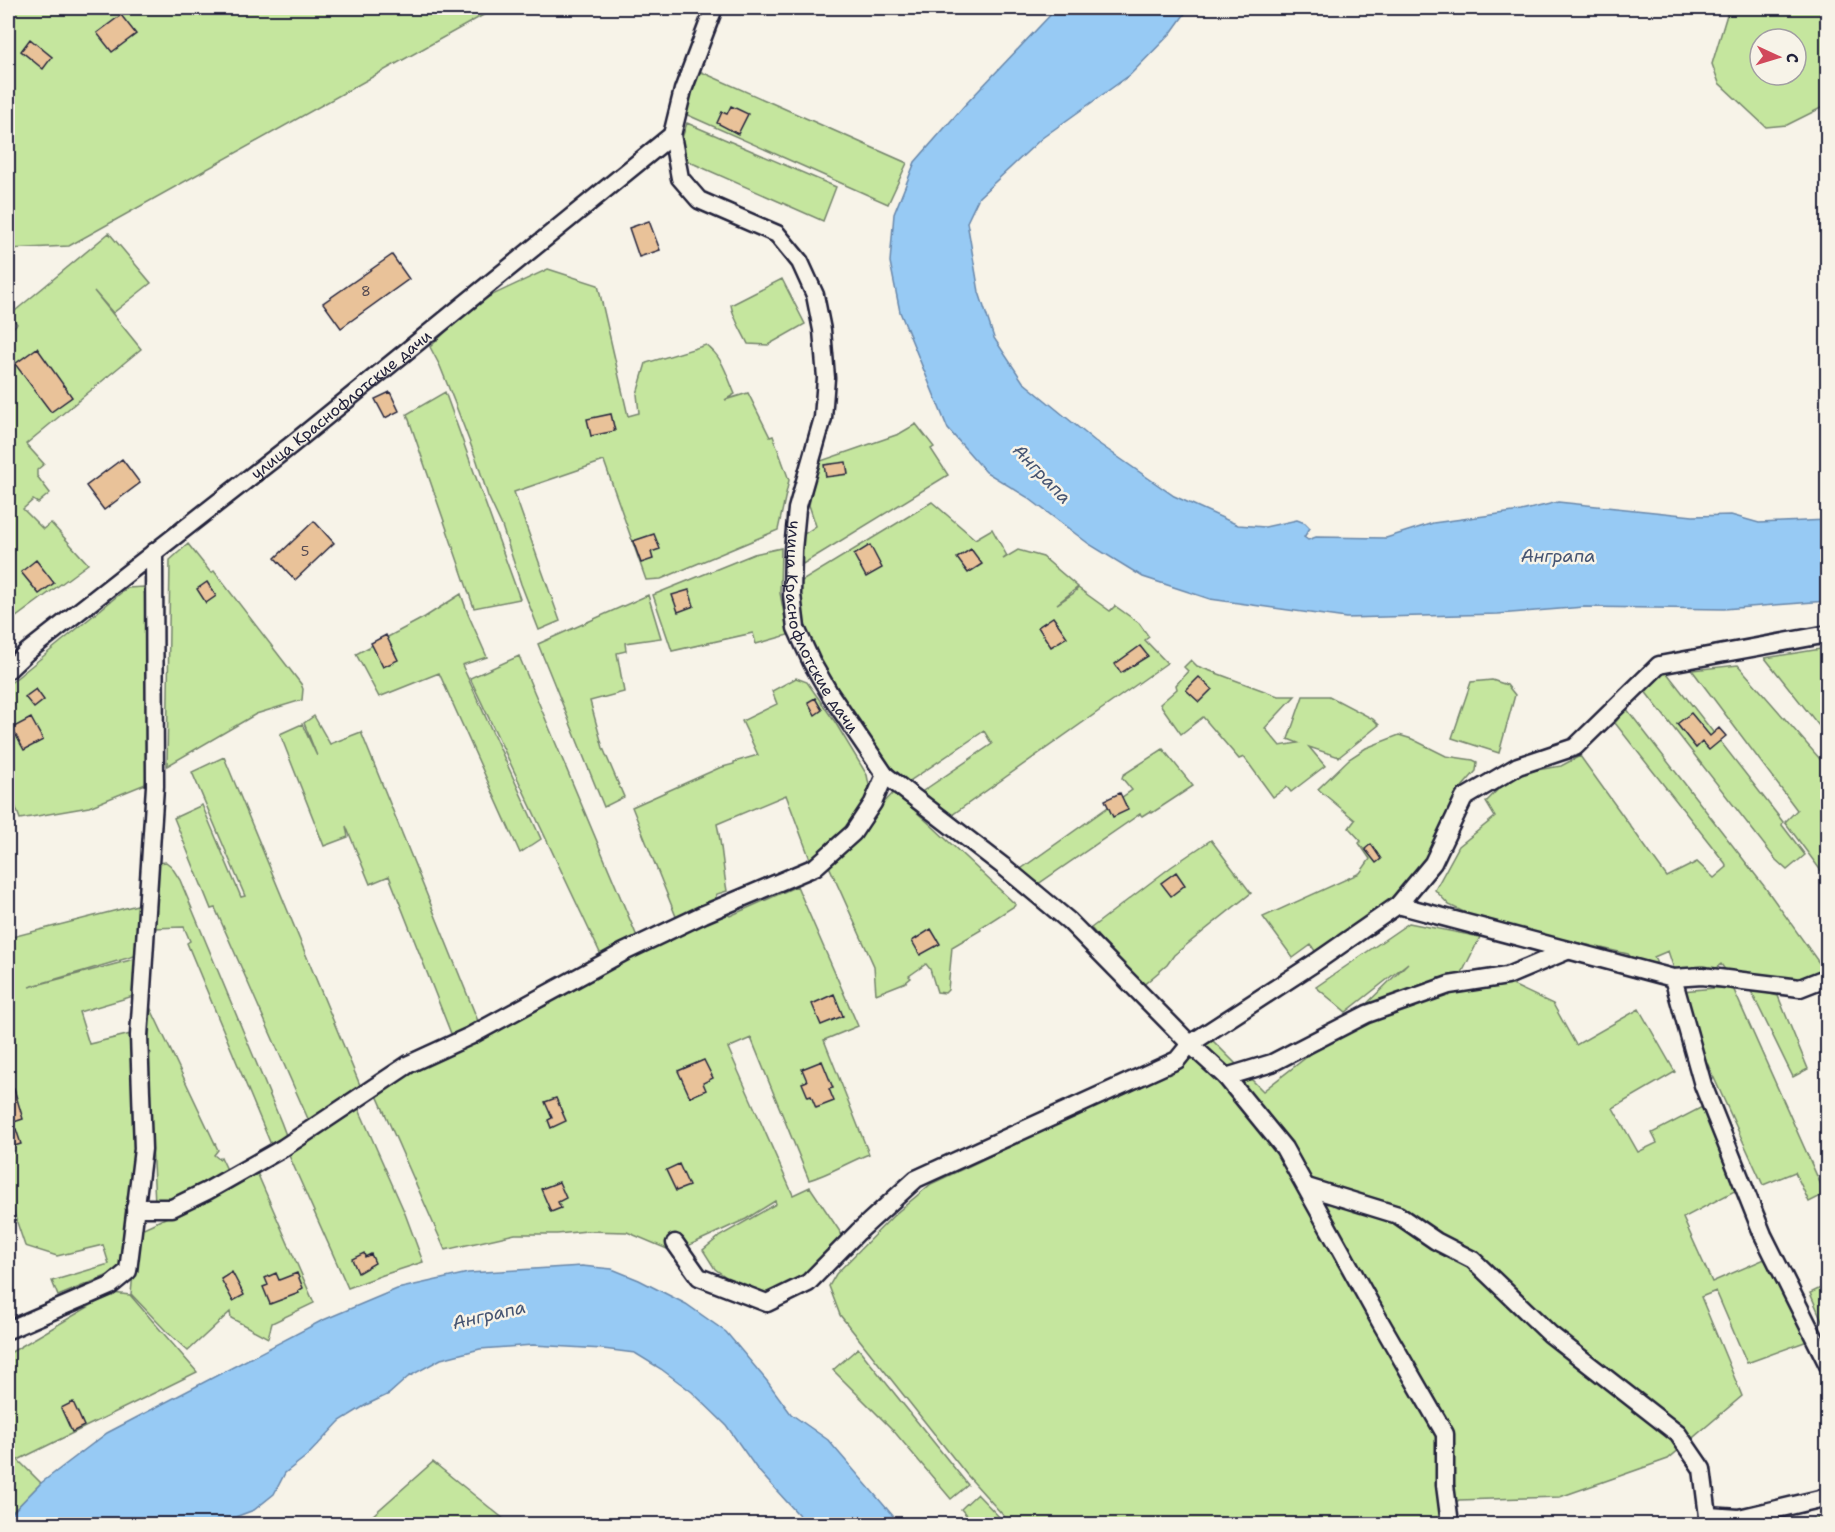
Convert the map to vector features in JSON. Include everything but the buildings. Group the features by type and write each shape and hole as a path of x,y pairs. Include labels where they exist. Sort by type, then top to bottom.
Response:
{"street":[{"name":"улица Краснофлотские дачи","path":"714,8 683,90 672,135 680,178 699,200 777,234 800,262 815,295 822,330 826,378 823,418 797,509 792,595 796,628 812,663 830,694 885,775 1004,866 1069,921 1190,1044 1226,1077 1284,1148 1445,1434 1445,1485 1450,1524"},
{"name":"улица Краснофлотские дачи","path":"8,670 27,652 290,446 672,135"},
{"path":"8,1330 110,1286 128,1270 143,1149 139,1036 155,786 154,552"},
{"path":"675,1243 699,1277 767,1303 808,1283 858,1232 916,1179 1177,1060 1190,1044 1316,962 1398,905 1433,862 1464,798 1518,766 1575,747 1659,665 1827,634"},
{"path":"135,1208 172,1208 207,1191 283,1148 409,1064 470,1036 624,952 704,914 816,867 853,833 873,803 885,775"},
{"path":"1398,905 1673,978 1702,976 1800,988 1827,977"},
{"path":"1226,1077 1272,1063 1367,1014 1449,985 1507,976 1569,950"},
{"path":"1673,978 1703,1085 1759,1224 1827,1365"},
{"path":"1307,1187 1398,1215 1436,1241 1473,1260 1550,1334 1678,1434 1702,1469 1710,1520 1739,1518 1827,1497"}],"green space":[{"path":"8,8 496,8 69,246 8,249"},
{"path":"1729,8 1827,8 1827,105 1787,125 1766,127 1719,83 1712,64"},
{"path":"697,70 907,163 888,204 681,112"},
{"path":"687,123 836,187 823,221 676,156"},
{"path":"109,233 151,283 113,313 94,291 141,349 26,444 44,464 37,470 37,476 50,493 38,503 33,500 23,509 43,529 51,523 88,564 8,623 8,332 17,324 10,315"},
{"path":"548,269 598,285 628,416 639,413 637,394 646,363 706,345 721,361 735,394 725,400 748,393 770,437 773,436 789,480 778,530 661,579 646,580 604,461 514,492 560,621 539,630 454,401 430,347 469,306"},
{"path":"782,279 805,324 768,345 748,344 731,305"},
{"path":"445,392 520,599 474,608 407,414"},
{"path":"916,424 934,447 931,449 948,475 793,570 797,539 816,526 809,505 818,462 899,434"},
{"path":"932,502 975,539 992,529 1007,556 1003,559 1018,550 1043,557 1078,587 1057,604 1078,588 1110,611 1115,606 1139,623 1149,637 1145,640 1167,663 949,817 920,793 992,744 984,731 908,782 889,765 821,671 793,598 800,593 797,584"},
{"path":"188,544 211,573 214,571 301,684 302,700 256,714 167,766 170,560"},
{"path":"781,548 780,593 788,635 756,644 753,633 672,651 653,595 754,554"},
{"path":"144,587 148,629 148,783 89,807 20,819 8,786 13,783 8,768 8,685 127,588"},
{"path":"461,594 487,657 462,665 541,839 520,853 439,673 379,697 356,654 425,617"},
{"path":"648,595 661,638 625,643 626,651 617,653 624,692 590,701 603,748 624,797 604,807 538,644"},
{"path":"1828,648 1827,736 1765,658"},
{"path":"519,656 638,939 602,957 470,678"},
{"path":"1191,660 1197,666 1278,696 1295,696 1265,728 1280,746 1298,743 1288,739 1303,696 1329,696 1373,719 1379,725 1339,757 1309,747 1325,766 1291,792 1287,787 1273,797 1244,757 1239,759 1203,717 1181,734 1160,704 1177,689 1176,685 1188,671 1184,667"},
{"path":"1738,665 1827,767 1827,879 1785,822 1797,810 1692,670"},
{"path":"1663,673 1667,673 1783,822 1782,825 1805,855 1787,870 1776,860 1644,690"},
{"path":"796,678 807,682 835,722 867,775 869,785 867,797 850,825 811,862 786,795 717,824 727,891 717,894 713,903 677,919 632,807 719,768 758,755 742,721 777,704 772,691"},
{"path":"1492,680 1507,685 1515,695 1499,753 1452,738 1471,682"},
{"path":"1626,708 1764,886 1827,974 1804,980 1766,980 1729,975 1721,964 1712,971 1676,975 1668,951 1654,957 1660,971 1634,961 1628,954 1485,922 1449,905 1435,890 1459,846 1495,817 1486,802 1502,785 1519,773 1561,766 1580,756 1667,877 1697,862 1714,878 1727,867 1615,723"},
{"path":"314,716 330,744 361,732 480,1026 452,1036 389,876 370,884 346,826 348,837 324,846 280,734 302,724 317,756 304,723"},
{"path":"1399,735 1446,756 1473,760 1477,762 1476,771 1455,795 1412,889 1319,957 1311,945 1293,958 1263,917 1360,873 1370,859 1359,843 1361,841 1349,828 1355,820 1318,789 1349,759 1366,748"},
{"path":"1163,749 1193,786 1152,813 1150,811 1142,816 1140,814 1038,884 1018,871 1132,790 1122,778 1123,775"},
{"path":"224,757 362,1090 309,1121 215,908 211,909 174,818 202,805 241,897 245,896 192,772"},
{"path":"894,792 1016,905 952,947 948,990 945,993 937,992 930,969 926,964 909,976 911,978 906,982 876,994 874,966 829,866 829,862"},
{"path":"1211,840 1251,893 1174,955 1167,965 1141,987 1091,928 1171,867"},
{"path":"166,862 180,880 287,1138 272,1147 187,943 190,941 184,927 153,928 158,863"},
{"path":"797,886 858,1026 824,1040 869,1154 809,1180 751,1038 728,1048 793,1195 810,1187 853,1251 815,1283 789,1298 751,1295 715,1269 703,1250 720,1236 776,1204 775,1201 746,1219 681,1249 679,1246 667,1249 627,1232 587,1231 515,1234 445,1250 376,1093 470,1042 551,1003 613,965 714,917 726,914 730,916"},
{"path":"141,904 138,955 29,987 138,958 137,995 79,1012 89,1044 135,1033 135,1146 126,1258 111,1274 58,1296 52,1281 109,1264 103,1245 57,1256 25,1246 8,1196 8,938"},
{"path":"1409,923 1480,937 1462,973 1483,971 1553,1004 1576,1045 1639,1009 1675,1072 1613,1108 1638,1152 1657,1143 1652,1133 1708,1104 1746,1185 1683,1218 1712,1282 1776,1254 1813,1339 1747,1363 1716,1291 1701,1297 1742,1396 1668,1459 1560,1497 1459,1500 1433,1524 1011,1524 967,1475 840,1315 829,1286 836,1274 894,1215 931,1184 1175,1069 1189,1052 1213,1041 1263,1091 1335,1035 1408,963 1346,1012 1316,987"},
{"path":"1733,988 1825,1194 1809,1202 1795,1172 1763,1185 1698,1043 1682,991"},
{"path":"1750,989 1778,996 1808,1069 1793,1077"},
{"path":"151,1009 218,1150 214,1155 219,1159 221,1157 228,1172 185,1191 180,1196 155,1204 148,1057 151,1053 148,1050"},
{"path":"358,1107 404,1211 423,1262 348,1288 287,1151"},
{"path":"255,1168 314,1303 272,1323 268,1338 231,1318 230,1312 188,1351 131,1294 137,1231 174,1214"},
{"path":"1827,1285 1827,1332 1810,1293"},
{"path":"112,1293 130,1295 197,1372 18,1460 41,1483 8,1517 8,1354"},
{"path":"858,1348 968,1485 951,1499 892,1429 833,1370"},
{"path":"433,1462 510,1524 363,1524"},
{"path":"977,1494 1006,1524 974,1524 961,1509"},
{"path":"1827,1516 1827,1524 1787,1524"}],"water":[{"name":"Анграпа","path":"1057,8 1189,8 1171,33 1130,75 1042,138 979,197 967,222 979,292 994,338 1023,382 1095,441 1174,496 1238,525 1265,527 1297,520 1310,528 1304,537 1308,540 1316,537 1386,538 1433,523 1521,511 1558,502 1693,516 1731,515 1759,523 1827,520 1827,601 1724,609 1584,607 1498,614 1346,618 1210,599 1143,577 1089,544 1027,497 986,472 948,429 900,312 890,262 894,214 915,162 963,107"},
{"name":"Анграпа","path":"582,1266 612,1269 639,1280 686,1304 726,1332 791,1414 828,1440 900,1524 807,1524 757,1469 726,1425 692,1392 661,1369 635,1353 533,1345 480,1349 441,1359 408,1377 389,1394 340,1421 308,1455 285,1473 274,1494 254,1510 230,1519 198,1524 8,1524 8,1517 41,1483 107,1433 321,1321 397,1289 468,1273"}]}
